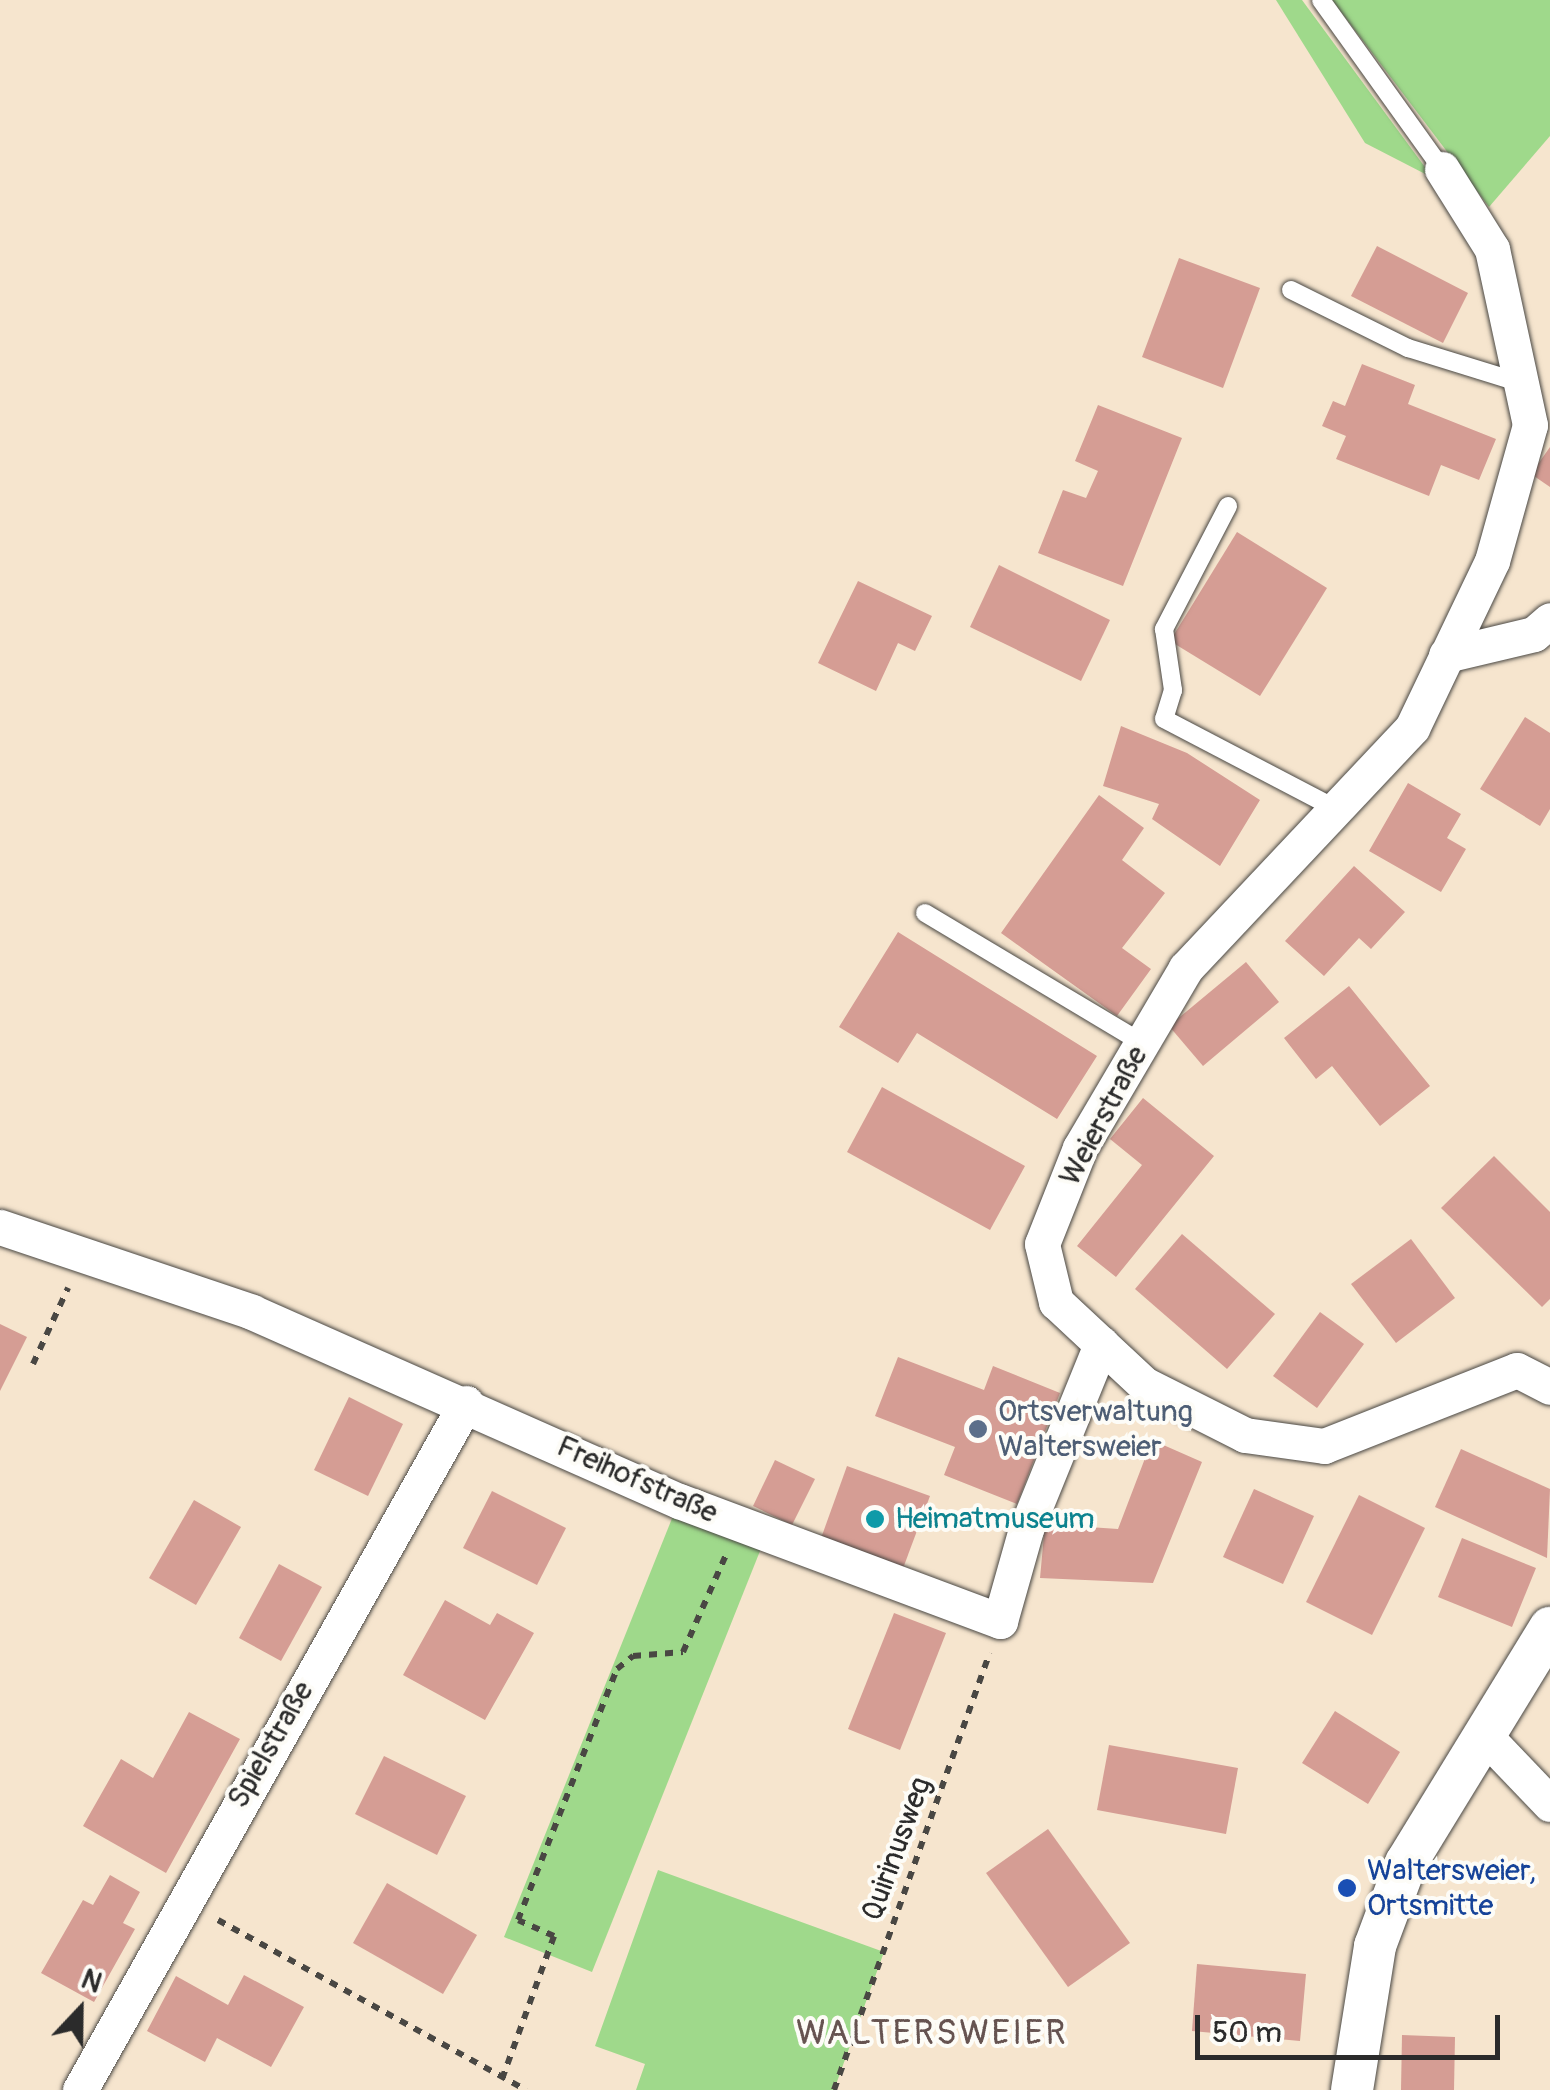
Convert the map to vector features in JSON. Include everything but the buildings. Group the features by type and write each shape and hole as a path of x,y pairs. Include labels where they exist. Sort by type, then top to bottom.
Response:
{"street":[{"name":"Weierstraße","path":"1442,168 1492,249 1530,425 1492,561 1412,728 1186,968 1080,1148 1042,1244 1056,1302 1144,1384 1245,1435 1324,1446 1517,1370 1550,1387"},
{"path":"1446,655 1534,634 1550,620"},
{"name":"Freihofstraße","path":"0,1227 252,1312 466,1402 737,1524 1000,1622"},
{"path":"1000,1622 1026,1529 1101,1344"},
{"name":"Spielstraße","path":"80,2090 180,1904 466,1402"},
{"path":"1352,2090 1375,1946 1406,1863 1550,1628"},
{"path":"1484,1734 1550,1804"}],"lane":[{"path":"1321,0 1442,168"},
{"path":"1291,290 1408,348 1521,383"},
{"path":"1228,506 1164,629 1173,690 1164,719 1336,809"},
{"path":"925,913 1142,1043"}],"path":[{"path":"33,1364 84,1255"},
{"path":"502,2078 554,1936 518,1920 617,1669 632,1656 683,1652 737,1524"},
{"name":"Quirinusweg","path":"834,2090 1000,1622"},
{"path":"180,1904 266,1940 526,2090"}],"green space":[{"path":"1276,0 1302,0 1433,178 1365,143"},
{"path":"1332,0 1550,0 1550,136 1489,207"},
{"path":"679,1501 766,1536 592,1972 504,1937"},
{"path":"658,1870 884,1952 834,2090 636,2090 645,2064 595,2046"}],"place":[{"name":"Ortsverwaltung Waltersweier","path":"978,1429"},
{"name":"Heimatmuseum","path":"875,1519"},
{"name":"Waltersweier, Ortsmitte","path":"1347,1888"}],"district":[{"name":"WALTERSWEIER","path":"932,2033"}]}
